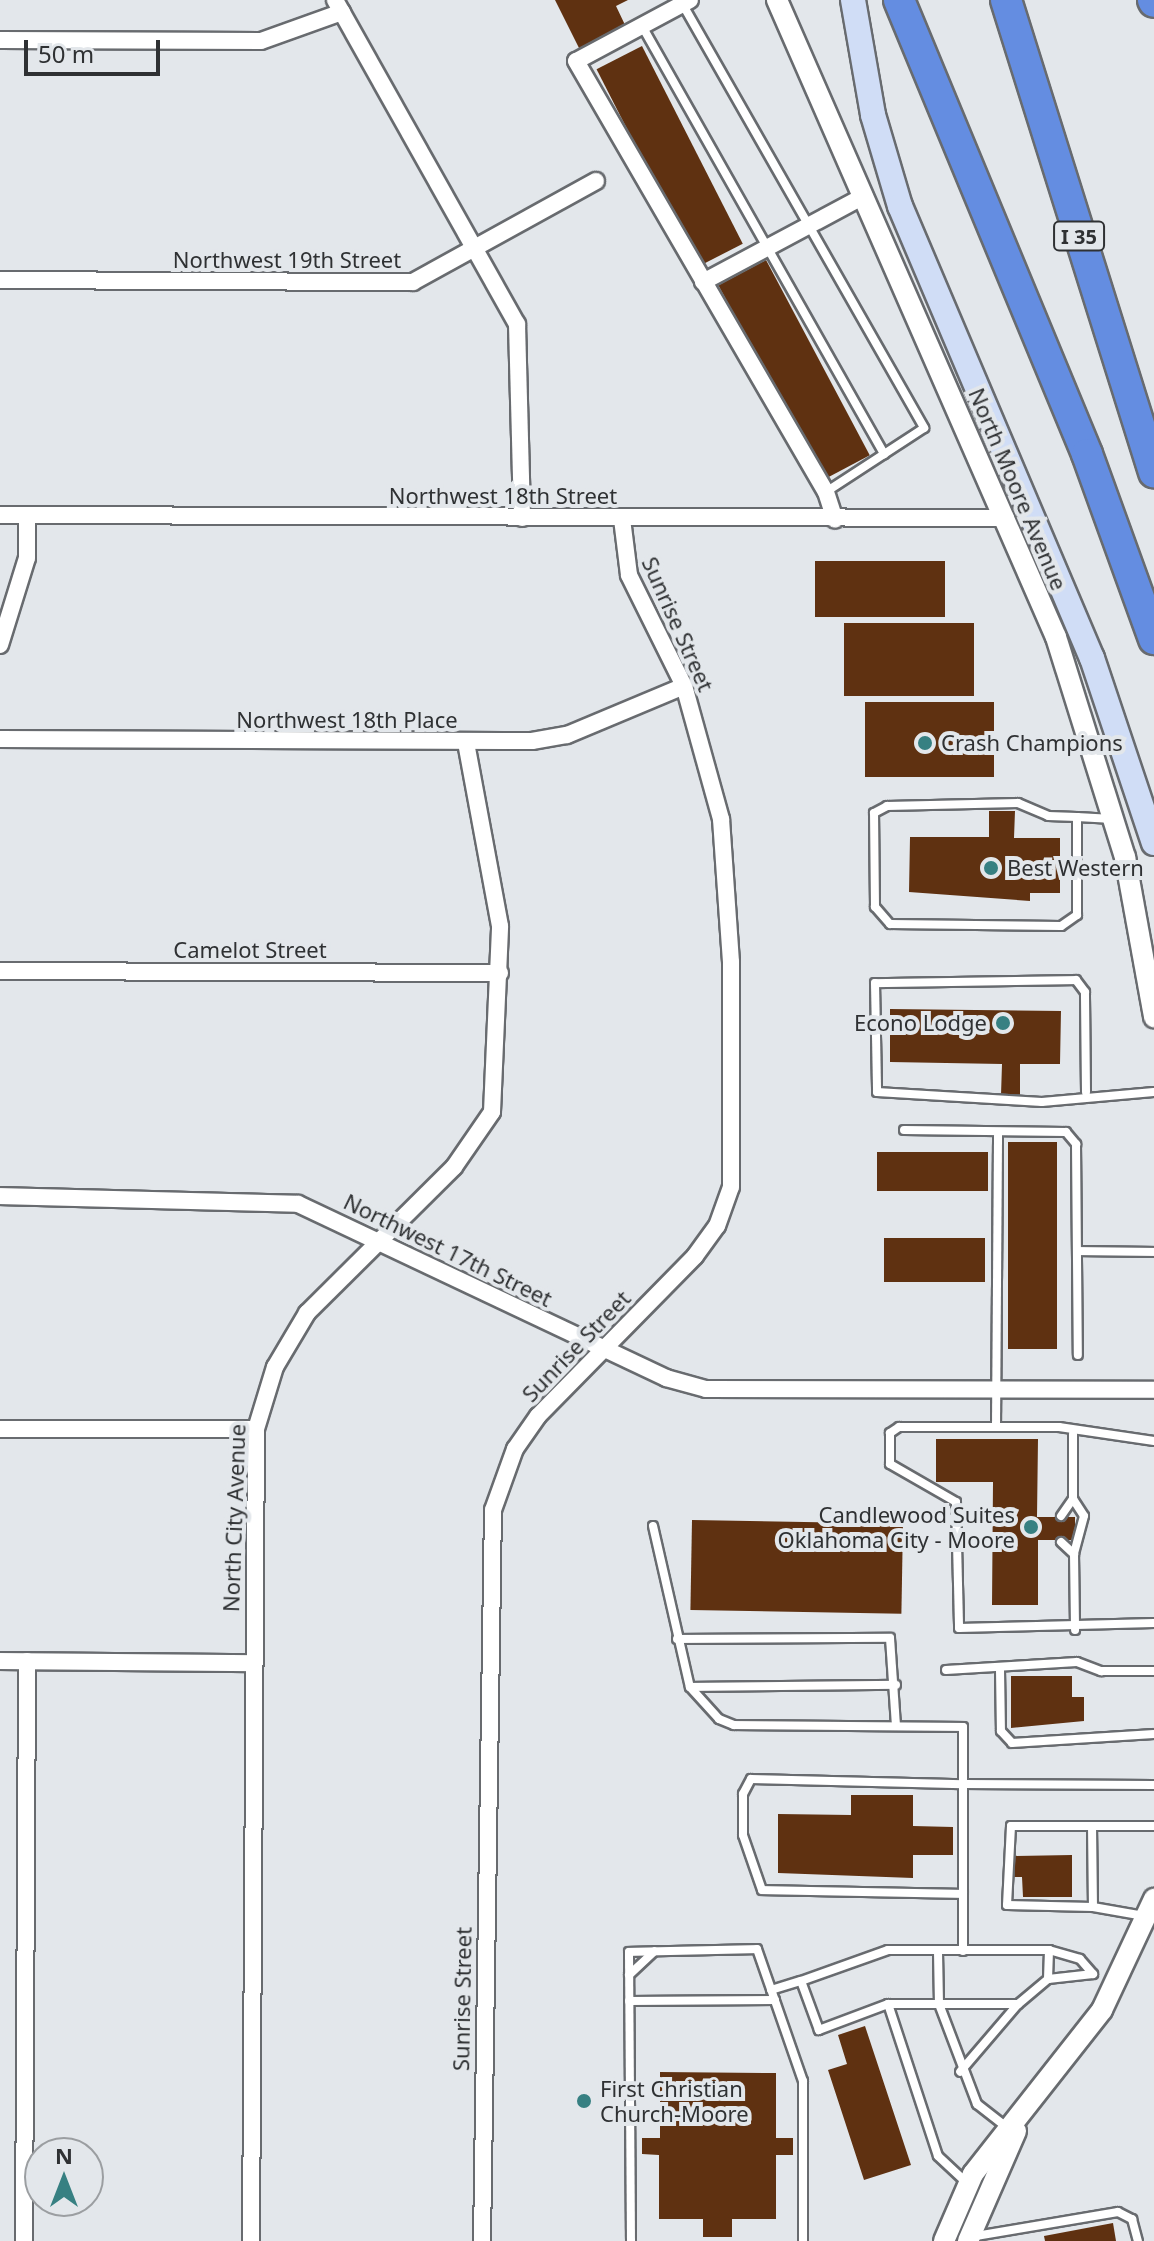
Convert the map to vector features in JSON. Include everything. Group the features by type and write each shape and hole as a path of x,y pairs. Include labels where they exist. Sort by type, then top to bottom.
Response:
{"highway":[{"path":"899,0 1087,454 1154,639"},
{"name":"I 35","path":"1006,0 1154,472"}],"main road":[{"path":"853,0 873,115 900,206 1092,658 1154,843"}],"street":[{"name":"North Moore Avenue","path":"777,0 1006,518 1082,710 1114,819 1154,1017"},
{"path":"686,2 576,61 826,492 835,520"},
{"path":"0,40 261,41 339,6 479,249 521,340 522,518"},
{"name":"Northwest 19th Street","path":"0,280 399,284 479,249 596,181"},
{"path":"703,282 864,196"},
{"name":"Northwest 18th Street","path":"0,515 835,520 1006,518"},
{"path":"0,645 27,558 27,515"},
{"name":"Sunrise Street","path":"482,2241 493,1510 515,1449 602,1348 709,1240 731,1187 725,857 708,759 684,686 629,575 622,519"},
{"name":"Northwest 18th Place","path":"0,739 466,743 567,735 684,686"},
{"name":"North City Avenue","path":"251,2241 252,1663 256,1429 294,1333 379,1239 454,1167 492,1112 500,973 496,879 466,743"},
{"name":"Camelot Street","path":"0,971 500,973"},
{"name":"Northwest 17th Street","path":"0,1196 283,1200 379,1239 602,1348 706,1389 1154,1390"},
{"path":"0,1429 256,1429"},
{"path":"0,1661 252,1663"},
{"path":"24,2241 27,1661"},
{"path":"944,2241 968,2185 1117,1984 1151,1908"},
{"path":"969,2239 1029,2106"}],"lane":[{"path":"686,2 924,428 826,492"},
{"path":"641,26 884,454"},
{"path":"1077,817 1077,915 1061,926 890,924 875,907 874,813 887,806 1018,803 1048,816 1077,817 1114,819"},
{"path":"1086,1092 1085,992 1076,980 875,983 877,1092 1042,1102 1086,1092 1154,1092"},
{"path":"904,1130 1066,1132 1076,1144 1078,1355"},
{"path":"996,1427 998,1132"},
{"path":"1078,1251 1154,1252"},
{"path":"1154,1441 996,1427 899,1427 890,1433 890,1464 956,1502 959,1628 1075,1630 1154,1623"},
{"path":"1073,1434 1073,1499 1084,1516 1074,1554 1075,1630"},
{"path":"1061,1516 1073,1499"},
{"path":"653,1526 690,1687 734,1725 963,1727 963,1951"},
{"path":"1061,1542 1074,1554"},
{"path":"677,1639 890,1638 896,1685 896,1726"},
{"path":"946,1670 1000,1670 1014,1662 1077,1662 1101,1671 1154,1671"},
{"path":"1000,1670 1001,1731 1012,1743 1154,1734"},
{"path":"690,1687 896,1685"},
{"path":"963,1894 769,1894 743,1835 743,1794 751,1779 1154,1785"},
{"path":"1092,1826 1093,1907"},
{"path":"1151,1908 1006,1903 1007,1828 1154,1826"},
{"path":"631,2241 629,1952 757,1949 803,2081 803,2241"},
{"path":"771,1990 888,1950 1049,1950 1080,1959 1093,1974 1117,1984"},
{"path":"1048,1979 1049,1950"},
{"path":"629,1975 655,1951"},
{"path":"938,1952 939,2004 960,2072 977,2104 1008,2128"},
{"path":"960,2072 1018,2004 1048,1979 1093,1974"},
{"path":"801,1981 819,2030 888,2004 1018,2004"},
{"path":"629,2001 775,2000"},
{"path":"888,2004 938,2156 968,2185"},
{"path":"969,2239 1118,2212 1132,2219 1138,2241"}],"building":[{"path":"555,0 628,0 616,6 626,27 580,50"},
{"path":"642,46 743,244 697,267 597,69"},
{"path":"766,260 870,455 822,480 718,285"},
{"path":"815,561 945,561 945,617 815,617"},
{"path":"844,623 974,623 974,696 844,696"},
{"path":"865,702 994,702 994,777 865,777"},
{"path":"989,811 1015,811 1014,838 1060,838 1060,893 1030,893 1030,901 909,892 910,837 989,837"},
{"path":"890,1009 1061,1011 1060,1064 1020,1064 1020,1095 1001,1095 1002,1064 890,1062"},
{"path":"1008,1142 1057,1142 1057,1349 1008,1349"},
{"path":"877,1152 988,1152 988,1191 877,1191"},
{"path":"884,1238 985,1238 985,1282 884,1282"},
{"path":"936,1439 1038,1439 1037,1517 1075,1517 1075,1540 1038,1540 1038,1605 992,1605 993,1482 936,1482"},
{"path":"692,1520 903,1524 901,1614 690,1610"},
{"path":"1011,1676 1072,1676 1072,1697 1084,1697 1084,1721 1011,1728"},
{"path":"851,1795 913,1795 913,1826 953,1827 953,1855 913,1855 913,1878 778,1873 778,1814 851,1815"},
{"path":"1072,1855 1072,1897 1023,1897 1022,1877 1011,1877 1010,1856"},
{"path":"865,2026 911,2165 864,2180 828,2070 847,2064 838,2035"},
{"path":"660,2072 776,2073 776,2138 793,2138 793,2155 776,2155 776,2219 732,2219 732,2237 703,2237 703,2219 659,2219 659,2155 642,2154 642,2138 660,2138"},
{"path":"1113,2223 1116,2241 1045,2241 1044,2236"}],"place":[{"name":"Crash Champions","path":"925,743"},
{"name":"Best Western","path":"991,868"},
{"name":"Econo Lodge","path":"1003,1023"},
{"name":"Candlewood Suites Oklahoma City - Moore","path":"1031,1527"},
{"name":"First Christian Church-Moore","path":"584,2101"}]}
